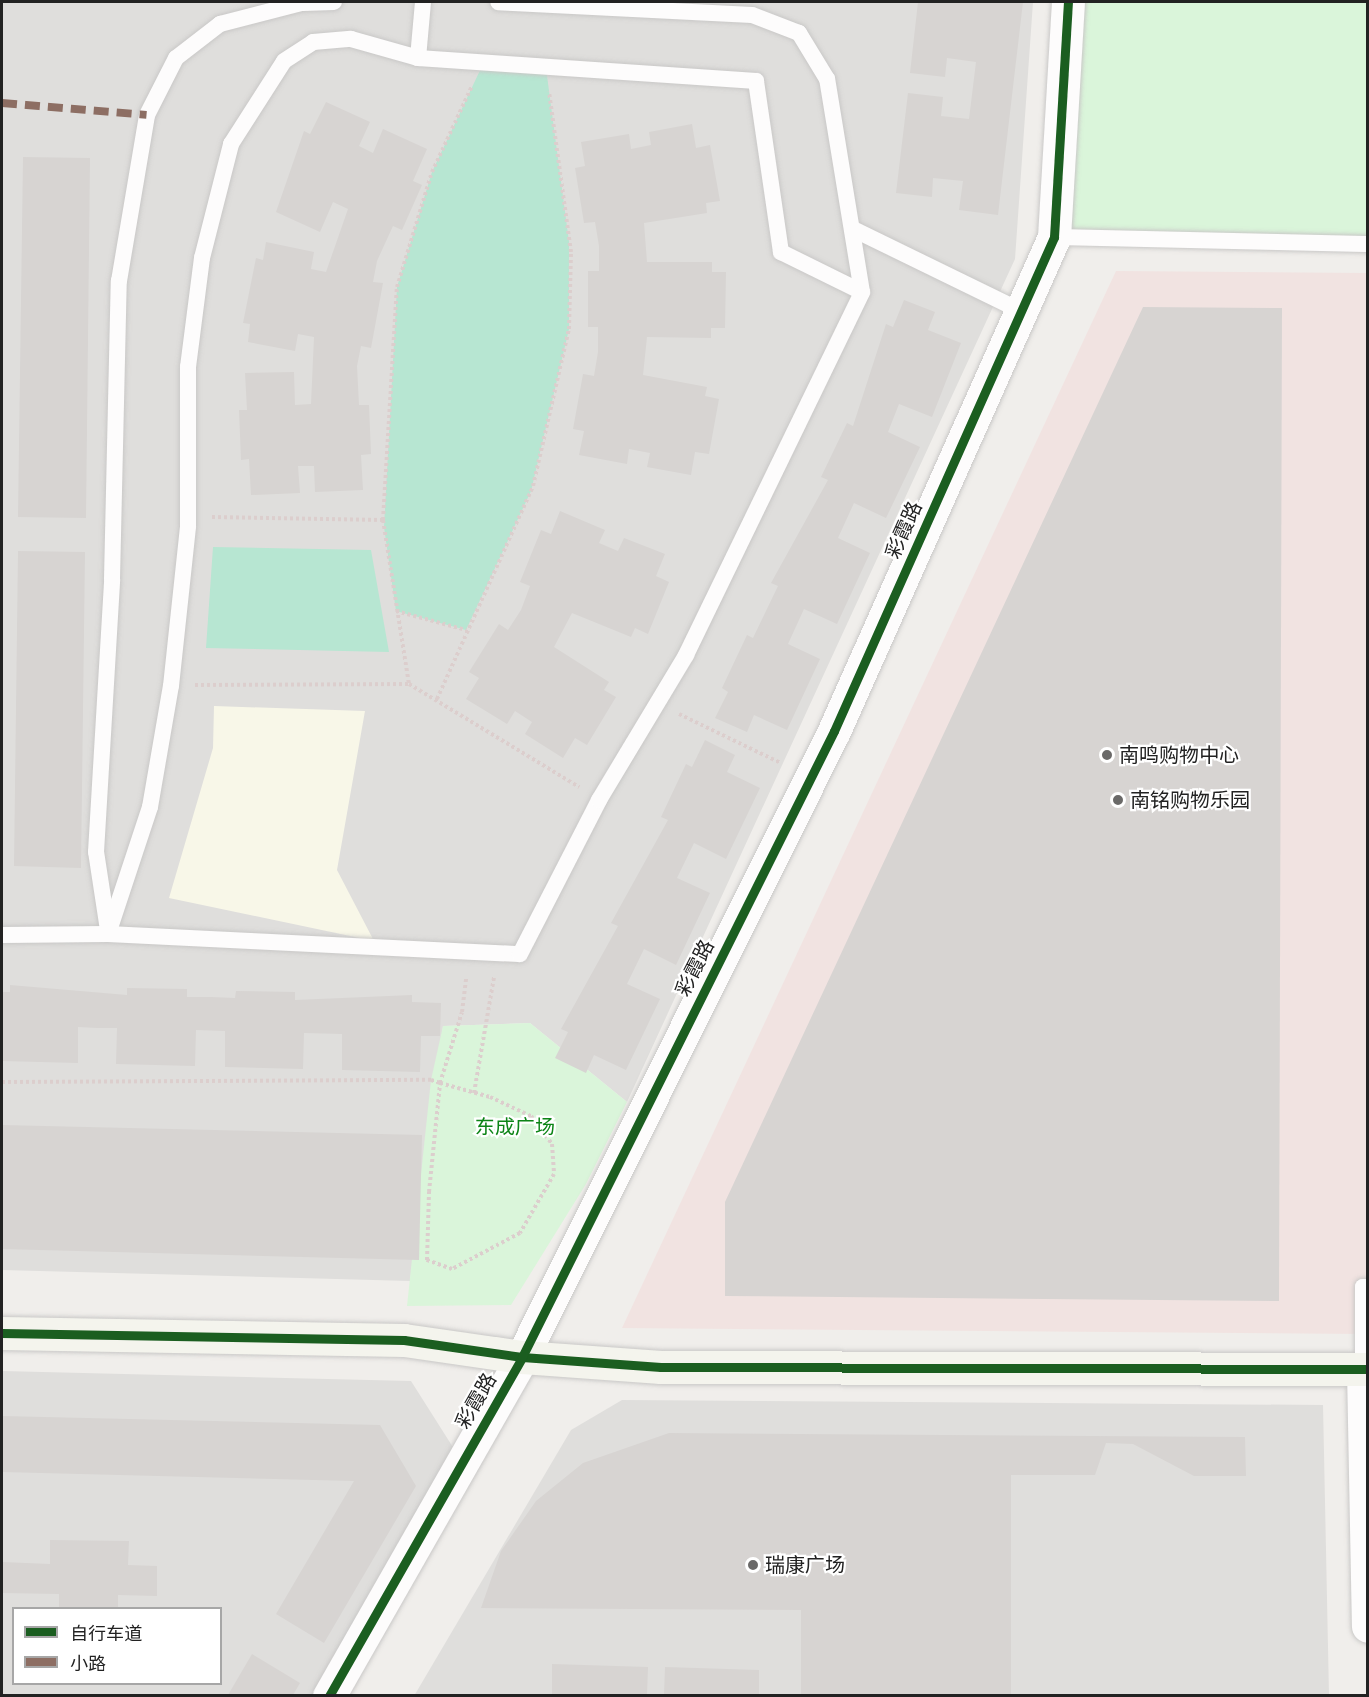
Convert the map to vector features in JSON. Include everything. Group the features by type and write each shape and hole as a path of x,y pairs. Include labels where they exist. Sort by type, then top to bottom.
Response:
{"street":[{"path":"1054,237 1068,2"},
{"name":"彩霞路","path":"329,1695 522,1357 811,777 1054,237"},
{"path":"2,1333 404,1340 522,1357 661,1366 1365,1369 1368,1626"}],"lane":[{"path":"108,934 96,852 112,579 119,281 147,115 176,58 220,24 302,3 334,2"},
{"path":"418,58 423,2"},
{"path":"2,935 108,934 520,954 599,800 686,655 862,292 827,79 799,33 752,15 498,2"},
{"path":"108,934 150,807 171,686 188,517 188,367 202,258 231,144 284,61 313,42 351,39 418,58 756,81 781,252 862,292"},
{"path":"853,229 1021,311"},
{"path":"1054,237 1368,244"},
{"path":"1365,1369 1363,1287 1368,1287"}],"path":[{"path":"409,684 383,520 397,287 432,172 483,64"},
{"path":"437,699 466,630 533,486 569,328 571,252 546,68"},
{"path":"188,517 383,520"},
{"path":"396,611 466,630"},
{"path":"171,686 409,684 599,800"},
{"path":"656,703 811,777"},
{"path":"2,1082 440,1083 474,1093 531,1116 552,1143 554,1174 520,1233 452,1269 427,1260 440,1083 462,1012 468,953"},
{"path":"474,1093 500,953"}],"shaded area":[{"path":"2,2 1033,2 1015,259 627,1102 530,1023 443,1026 410,1281 2,1270"},
{"name":"南铭购物乐园","path":"1116,271 1367,273 1367,1334 622,1328"},
{"path":"214,706 365,711 337,870 374,941 169,898 213,748"},
{"path":"2,1371 411,1381 456,1452 313,1695 2,1696"},
{"path":"622,1400 1323,1405 1329,1695 414,1696 571,1430"}],"green space":[{"path":"1068,2 1367,2 1367,243 1054,237"},
{"path":"483,64 546,68 569,242 569,329 531,491 466,630 396,611 384,527 397,287 432,172"},
{"path":"213,547 371,550 389,652 206,648"},
{"name":"东成广场","path":"530,1023 627,1102 586,1184 511,1305 407,1306 431,1080 443,1026"}],"building":[{"path":"918,2 1023,2 998,215 959,210 963,181 933,178 932,197 896,193 908,93 943,97 941,116 969,119 976,62 947,58 945,77 910,73"},
{"path":"326,102 370,122 359,146 373,153 383,129 427,149 413,181 422,185 402,230 393,226 377,261 373,282 383,283 371,348 361,346 357,366 359,405 369,405 371,454 361,455 363,490 315,492 314,466 298,466 300,493 251,495 249,459 241,460 239,410 247,410 245,373 294,372 295,405 311,404 314,337 298,334 295,351 248,342 250,324 243,323 256,258 263,260 266,242 314,252 311,269 326,272 348,209 333,202 320,232 276,212 304,131 310,134"},
{"path":"692,124 696,148 710,145 720,201 706,203 707,213 644,223 647,262 712,262 712,272 726,272 725,328 711,328 711,338 647,337 643,375 707,387 705,396 719,399 709,454 695,452 691,475 647,467 650,453 629,449 627,464 579,455 584,431 573,429 583,374 594,376 598,352 598,327 588,327 588,271 599,271 599,246 595,222 584,223 575,168 585,166 581,142 629,134 631,149 651,145 649,132"},
{"path":"23,157 90,158 86,518 18,517"},
{"path":"904,300 935,312 928,330 961,343 932,417 899,404 888,432 920,447 886,518 854,503 838,538 870,553 837,624 804,609 788,644 820,659 787,730 754,715 747,732 715,718 728,692 722,688 747,635 753,638 778,586 771,583 828,480 821,477 847,423 853,426 886,324 893,327"},
{"name":"南铭购物乐园","path":"1143,307 1282,308 1279,1301 725,1296 725,1202"},
{"path":"560,511 605,530 599,543 618,551 624,538 665,554 656,576 669,582 648,634 635,628 631,637 572,613 554,647 609,682 604,690 616,697 587,745 575,738 563,758 525,734 532,722 515,711 507,724 466,699 479,678 469,672 499,624 508,630 521,610 530,586 520,582 541,530 551,534"},
{"path":"18,551 85,552 81,868 14,866"},
{"path":"705,740 735,755 727,772 760,788 726,859 694,843 677,878 710,893 676,965 644,949 627,984 660,999 626,1070 594,1055 586,1073 555,1058 568,1032 561,1029 618,926 611,923 668,820 661,817 686,764 692,767"},
{"path":"10,985 127,995 127,988 187,989 187,997 235,998 236,991 295,992 295,1000 412,995 412,1002 441,1003 440,1036 421,1036 420,1072 342,1070 342,1034 304,1033 303,1069 225,1067 225,1031 196,1030 195,1066 116,1064 117,1028 78,1027 78,1063 2,1061 2,992 10,992"},
{"path":"2,1125 422,1135 419,1260 2,1249"},
{"path":"2,1416 380,1425 416,1486 324,1643 276,1614 354,1481 2,1472"},
{"name":"瑞康广场","path":"669,1433 1245,1437 1246,1476 1194,1476 1133,1444 1106,1443 1095,1475 1011,1475 1011,1695 801,1695 801,1610 481,1608 501,1551 536,1501 583,1463"},
{"path":"50,1540 129,1541 128,1565 157,1566 157,1596 118,1595 118,1607 59,1607 59,1594 2,1593 2,1562 50,1564"},
{"path":"252,1654 300,1683 293,1695 228,1695"},
{"path":"552,1664 648,1667 647,1695 552,1695"},
{"path":"665,1667 759,1670 759,1695 664,1695"}],"marked path":[{"path":"2,103 147,115"}],"cycle path":[{"path":"329,1696 522,1357 834,731 1054,237 1068,2"},
{"path":"2,1333 404,1340 522,1357 661,1367 1368,1369"}],"place":[{"name":"南鸣购物中心","path":"1107,755"},
{"name":"南铭购物乐园","path":"1118,800"},
{"name":"瑞康广场","path":"753,1565"}]}
